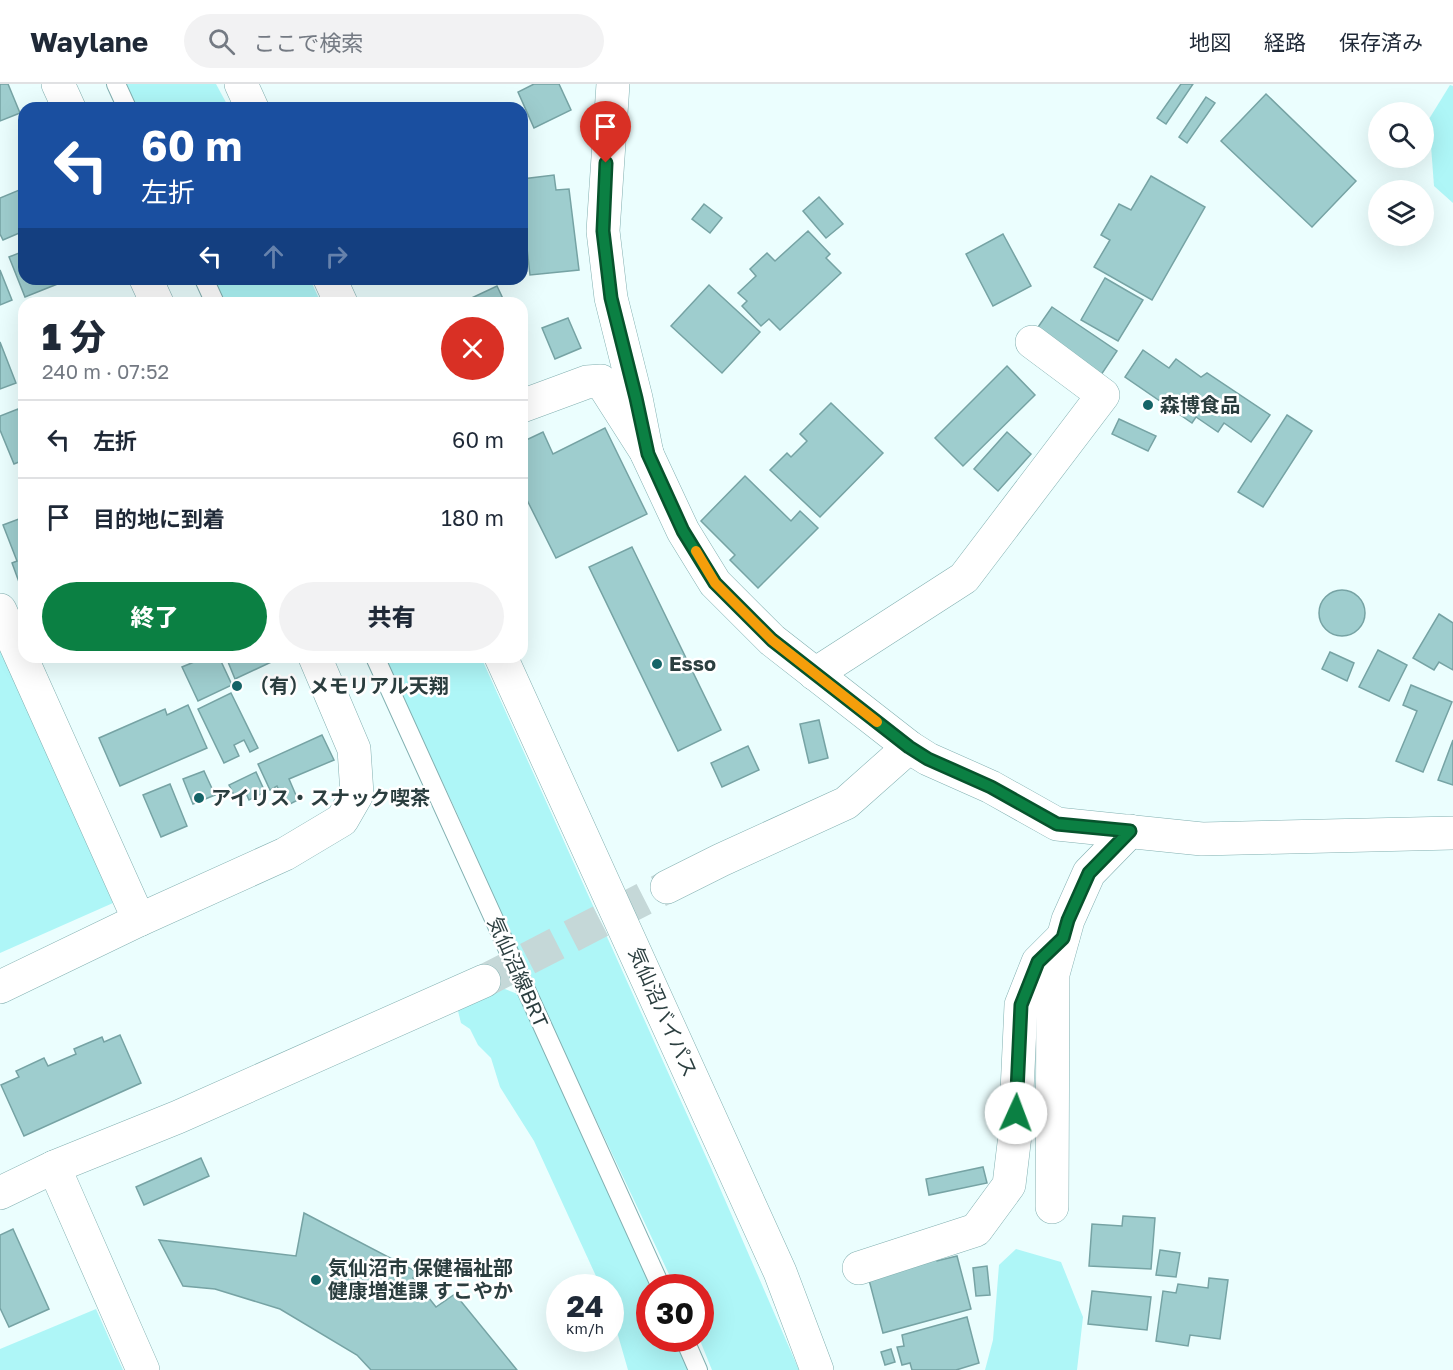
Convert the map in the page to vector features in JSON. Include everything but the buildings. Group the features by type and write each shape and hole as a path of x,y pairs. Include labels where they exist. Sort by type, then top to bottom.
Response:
{"main road":[{"path":"58,84 66,102"},
{"path":"242,84 250,102"},
{"path":"613,84 603,231 611,298 648,454"},
{"path":"815,674 964,578 1103,395 1032,342"},
{"path":"528,404 586,382 601,381 648,454 683,531 715,583 772,640 909,747 928,759 991,787 1057,824 1202,839 1453,833"},
{"path":"0,610 18,650"},
{"path":"24,663 139,920"},
{"path":"0,987 139,920 285,854 342,820 357,794 354,749 318,663"},
{"name":"気仙沼バイパス","path":"504,663 780,1272 817,1370"},
{"path":"667,887 846,803 909,747"},
{"path":"1052,1207 1053,974 1068,920 1089,873 1130,831"},
{"path":"859,1268 976,1230 1009,1185 1015,1135 1021,1005 1038,962 1063,938"},
{"path":"0,1193 54,1167 178,1117 484,981"},
{"path":"54,1167 143,1370"}],"lane":[{"path":"116,84 124,102"},
{"name":"気仙沼線BRT","path":"378,663 655,1274"},
{"path":"690,1352 698,1370"}],"shaded area":[{"path":"125,84 216,84 226,102 132,102"},
{"path":"1450,85 1453,86 1453,203 1434,186 1434,111"},
{"path":"213,285 313,285 318,297 218,297"},
{"path":"0,645 113,903 0,953"},
{"path":"387,663 484,663 712,1170 799,1370 712,1370 705,1352 714,1352 714,1274 669,1274 533,986 456,811"},
{"path":"495,985 520,995 648,1274 636,1274 636,1352 682,1352 689,1370 628,1370 623,1352 624,1274 595,1274 534,1141 500,1087 491,1058 478,1045 470,1029 461,1023 457,1007"},
{"path":"1016,1249 1061,1262 1083,1317 1077,1370 985,1370 993,1340 999,1265"},
{"path":"96,1309 123,1370 0,1370 0,1349"}],"tunnel":[{"path":"484,981 667,887"}],"slow traffic":[{"path":"696,551 715,583 772,640 877,722"}],"place":[{"name":"森博食品","path":"1148,405"},
{"name":"Esso","path":"657,664"},
{"name":"（有）メモリアル天翔","path":"237,686"},
{"name":"アイリス・スナック喫茶","path":"199,798"},
{"name":"気仙沼市 保健福祉部 健康増進課 すこやか","path":"316,1280"}],"route":[{"path":"606,163 603,231 611,298 648,454 683,531 715,583 772,640 909,747 928,759 991,787 1057,824 1130,831 1089,873 1068,920 1063,938 1038,962 1021,1005 1016,1113"}]}
